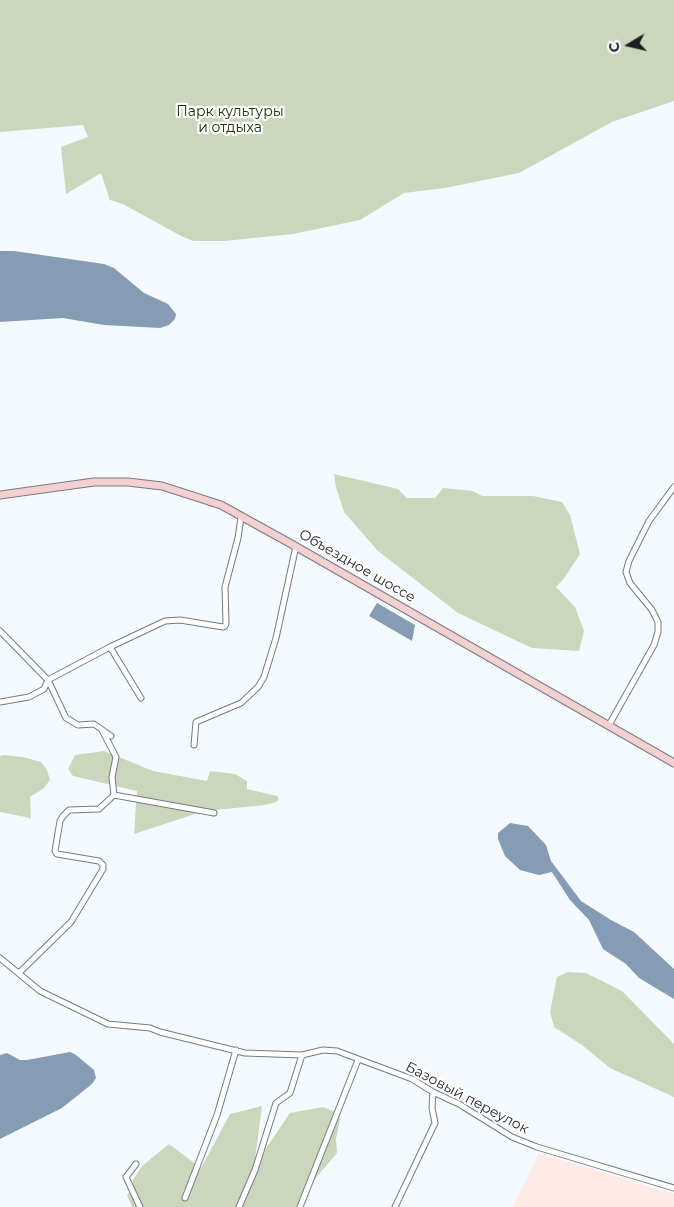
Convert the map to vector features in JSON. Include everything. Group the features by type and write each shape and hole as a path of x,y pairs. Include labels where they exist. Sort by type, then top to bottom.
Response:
{"main road":[{"name":"Объездное шоссе","path":"0,495 94,482 128,482 162,486 198,496 221,505 674,763"}],"street":[{"path":"609,725 654,645 658,632 658,622 652,610 630,583 626,572 628,561 649,521 674,488"},
{"path":"0,702 29,697 44,689 48,680 110,646 165,621 180,620 225,626 225,587 238,538 241,517"},
{"path":"194,745 196,722 241,703 258,687 264,677 276,638 296,546"},
{"path":"0,631 48,680 66,718 78,725 94,724 111,736"},
{"path":"110,646 142,698"},
{"path":"102,730 116,757 112,777 114,796"},
{"path":"114,796 214,813"},
{"path":"19,973 71,922 103,869 99,861 57,854 55,846 63,816 69,810 103,807 114,796"},
{"name":"Базовый переулок","path":"0,958 40,991 108,1024 150,1028 246,1053 302,1055 323,1050 337,1051 412,1080 459,1104 512,1137 674,1188"},
{"path":"185,1198 217,1115 236,1050"},
{"path":"239,1207 255,1170 276,1103 290,1093 302,1055"},
{"path":"300,1207 358,1060"},
{"path":"395,1207 435,1123 432,1108 433,1092"},
{"path":"136,1164 126,1177 140,1207"}],"shaded area":[{"path":"539,1153 674,1194 674,1207 513,1207"}],"green space":[{"name":"Парк культуры и отдыха","path":"0,0 674,0 674,101 612,122 519,173 445,188 404,193 360,220 293,234 224,241 193,241 123,204 110,200 101,173 66,194 61,147 88,137 83,125 0,132"},
{"path":"334,474 398,489 407,498 435,498 443,488 473,491 482,496 533,496 562,502 570,515 580,554 556,587 575,607 584,631 579,651 532,648 458,613 378,551 344,512"},
{"path":"104,751 153,771 207,781 210,771 235,774 247,781 247,789 277,796 279,800 265,805 204,811 134,834 137,791 73,776 68,769 75,755"},
{"path":"0,756 23,757 41,762 47,770 50,780 44,788 30,797 31,818 0,812"},
{"path":"568,972 586,973 622,991 674,1044 674,1097 610,1068 582,1045 554,1027 550,1012 557,977"},
{"path":"262,1106 254,1166 290,1113 323,1107 336,1112 340,1119 336,1139 337,1153 314,1180 301,1207 132,1207 127,1195 132,1189 133,1180 142,1166 169,1144 201,1168 230,1114"}],"water":[{"path":"0,251 14,251 104,264 114,268 144,293 168,304 176,314 175,319 169,325 160,328 104,325 63,318 0,322"},
{"path":"377,603 415,625 412,641 369,616"},
{"path":"510,823 528,826 546,845 551,861 581,901 634,932 674,969 674,999 639,978 626,964 603,949 589,920 570,900 552,872 539,875 520,870 505,856 498,839 498,833"},
{"path":"70,1052 94,1070 96,1078 92,1084 62,1108 0,1139 0,1055 7,1053 20,1060 27,1060"}]}
